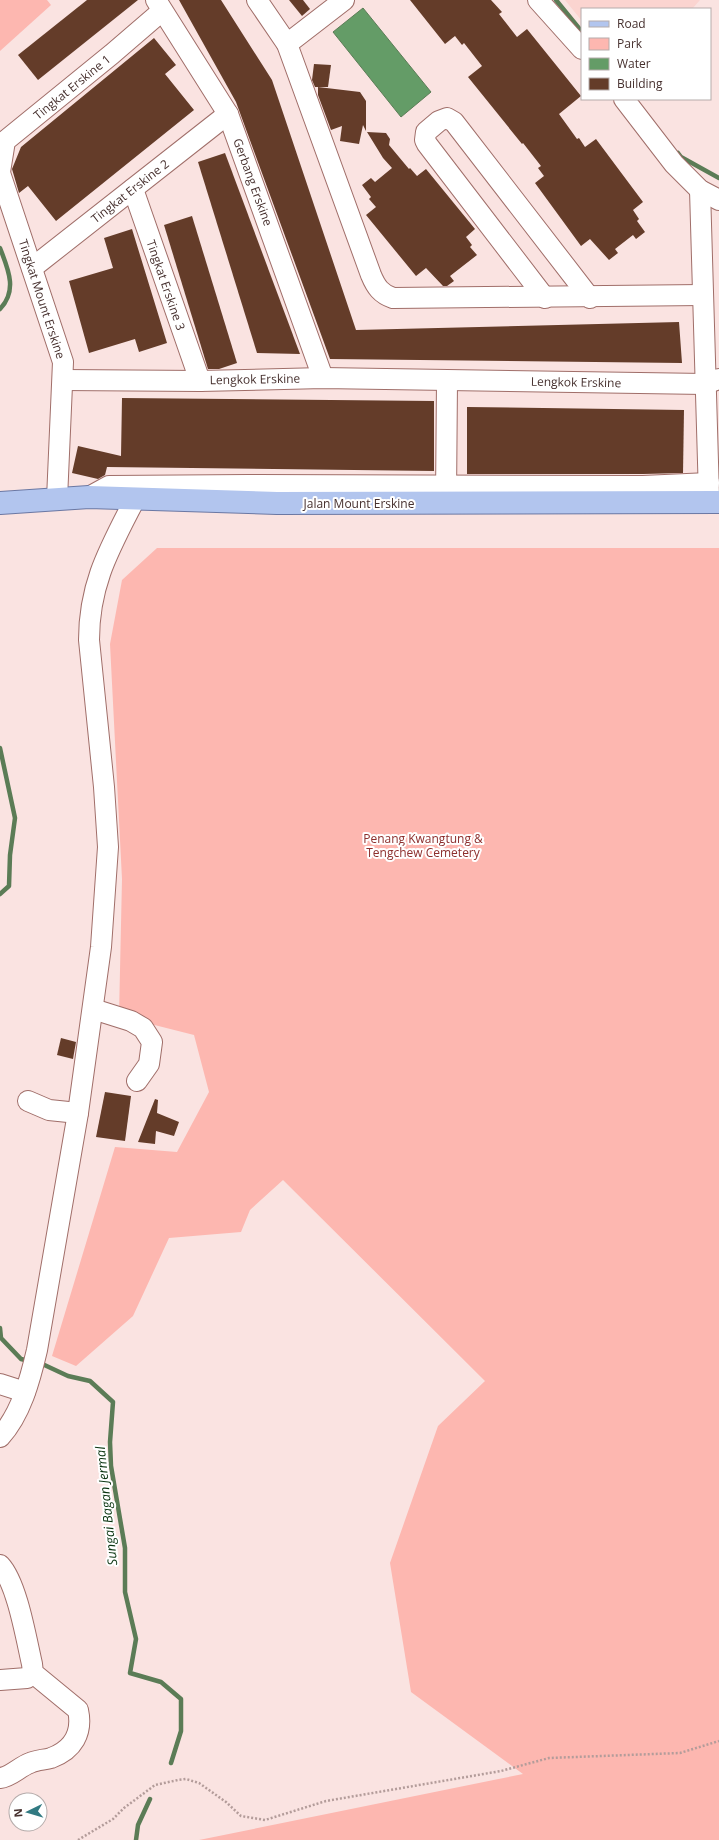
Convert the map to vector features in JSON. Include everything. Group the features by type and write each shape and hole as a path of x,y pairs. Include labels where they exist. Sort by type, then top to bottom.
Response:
{"main road":[{"name":"Jalan Mount Erskine","path":"0,503 89,497 277,503 446,494 712,496"}],"street":[{"path":"258,0 287,44 371,275 377,288 385,296 393,298 590,298 703,295"},
{"path":"287,44 344,0"},
{"path":"538,0 581,48"},
{"name":"Gerbang Erskine","path":"159,5 228,114 323,378"},
{"name":"Tingkat Erskine 1","path":"0,172 5,141 112,54 159,5"},
{"path":"625,100 674,164 700,190 719,200"},
{"name":"Tingkat Erskine 2","path":"32,268 228,114"},
{"path":"545,298 427,144 425,140 426,132 439,121 447,118 454,122 590,298"},
{"name":"Tingkat Mount Erskine","path":"0,172 62,358 63,380 57,499"},
{"name":"Tingkat Erskine 3","path":"133,189 200,381"},
{"path":"700,190 703,295 712,381 712,496"},
{"name":"Lengkok Erskine","path":"63,380 200,381 323,378 447,381 712,381"},
{"path":"89,497 109,486 446,494 447,381"},
{"path":"0,1437 16,1415 28,1383 37,1350 78,1113 101,947 108,847 104,787 89,640 89,621 98,578 135,499"},
{"path":"92,1010 131,1021 143,1028 152,1042 149,1064 137,1081"},
{"path":"28,1101 49,1110 78,1113"},
{"path":"0,1384 28,1383"},
{"path":"0,1565 5,1570 12,1588 33,1673 78,1710 80,1719 76,1739 65,1750 52,1757 30,1763 10,1776 0,1778"},
{"path":"0,1680 27,1678 33,1673"}],"path":[{"path":"78,1840 114,1819 124,1808 155,1785 178,1780 186,1779 199,1783 226,1802 242,1816 265,1820 326,1801 501,1770 549,1758 680,1753 719,1741"}],"shaded area":[{"path":"565,0 700,0 693,8 581,8 581,20"}],"green space":[{"path":"0,0 47,0 51,5 0,51"},
{"name":"Penang Kwangtung & Tengchew Cemetery","path":"157,548 719,548 719,1840 199,1840 523,1774 411,1692 390,1563 438,1426 485,1381 283,1180 250,1210 241,1232 169,1238 133,1316 76,1366 52,1356 115,1147 177,1152 209,1092 194,1035 119,1016 122,879 110,644 122,580"}],"water":[{"path":"363,8 431,92 401,117 333,32"}],"building":[{"path":"87,0 138,0 38,80 18,55"},
{"path":"179,0 221,0 272,80 356,330 679,322 682,363 330,359 236,102"},
{"path":"289,0 303,0 310,9 302,16"},
{"path":"410,0 491,0 502,12 499,14 517,37 527,29 581,96 559,114 577,139 579,138 585,147 596,139 643,202 633,210 639,219 637,221 645,232 636,239 633,235 615,249 618,253 609,260 590,239 581,246 535,183 544,176 538,168 541,166 468,77 482,66 464,43 462,45 455,36 445,44"},
{"path":"154,38 176,65 165,74 194,110 56,221 28,186 19,193 12,169 21,147"},
{"path":"314,64 331,65 328,87 315,87 312,80"},
{"path":"318,87 360,92 366,101 366,131 363,125 359,144 340,141 342,126 331,130 318,95"},
{"path":"367,132 386,133 390,139 389,145 409,169 410,168 417,176 426,169 475,229 466,237 472,245 470,247 477,255 450,276 454,281 447,286 443,286 426,268 416,276 366,215 376,207 369,199 371,197 362,185 371,178 375,182 392,168 383,158"},
{"path":"225,153 300,354 257,353 198,162"},
{"path":"192,216 237,363 219,369 208,369 164,225"},
{"path":"132,229 167,343 139,352 135,339 89,353 69,281 113,268 104,238"},
{"path":"122,398 434,401 434,471 107,467 105,475 98,479 72,473 78,446 121,456"},
{"path":"467,407 684,410 683,473 467,474"},
{"path":"61,1038 76,1042 73,1059 57,1055"},
{"path":"105,1092 131,1096 125,1141 96,1137"},
{"path":"155,1099 158,1100 157,1113 179,1122 174,1136 156,1131 155,1144 138,1142"}],"waterway":[{"path":"556,0 581,31"},
{"path":"678,153 681,157 719,178"},
{"name":"Sungai Bagan Jermal","path":"0,248 10,279 9,294 0,309"},
{"name":"Sungai Bagan Jermal","path":"0,748 15,818 10,855 9,886 0,894"},
{"name":"Sungai Bagan Jermal","path":"0,1328 1,1338 21,1359 29,1361"},
{"name":"Sungai Bagan Jermal","path":"38,1362 68,1376 90,1381 113,1402 110,1442 111,1466 125,1548 125,1592 136,1639 130,1673 161,1682 181,1699 181,1731 171,1763"},
{"name":"Sungai Bagan Jermal","path":"136,1840 138,1825 150,1799"}]}
